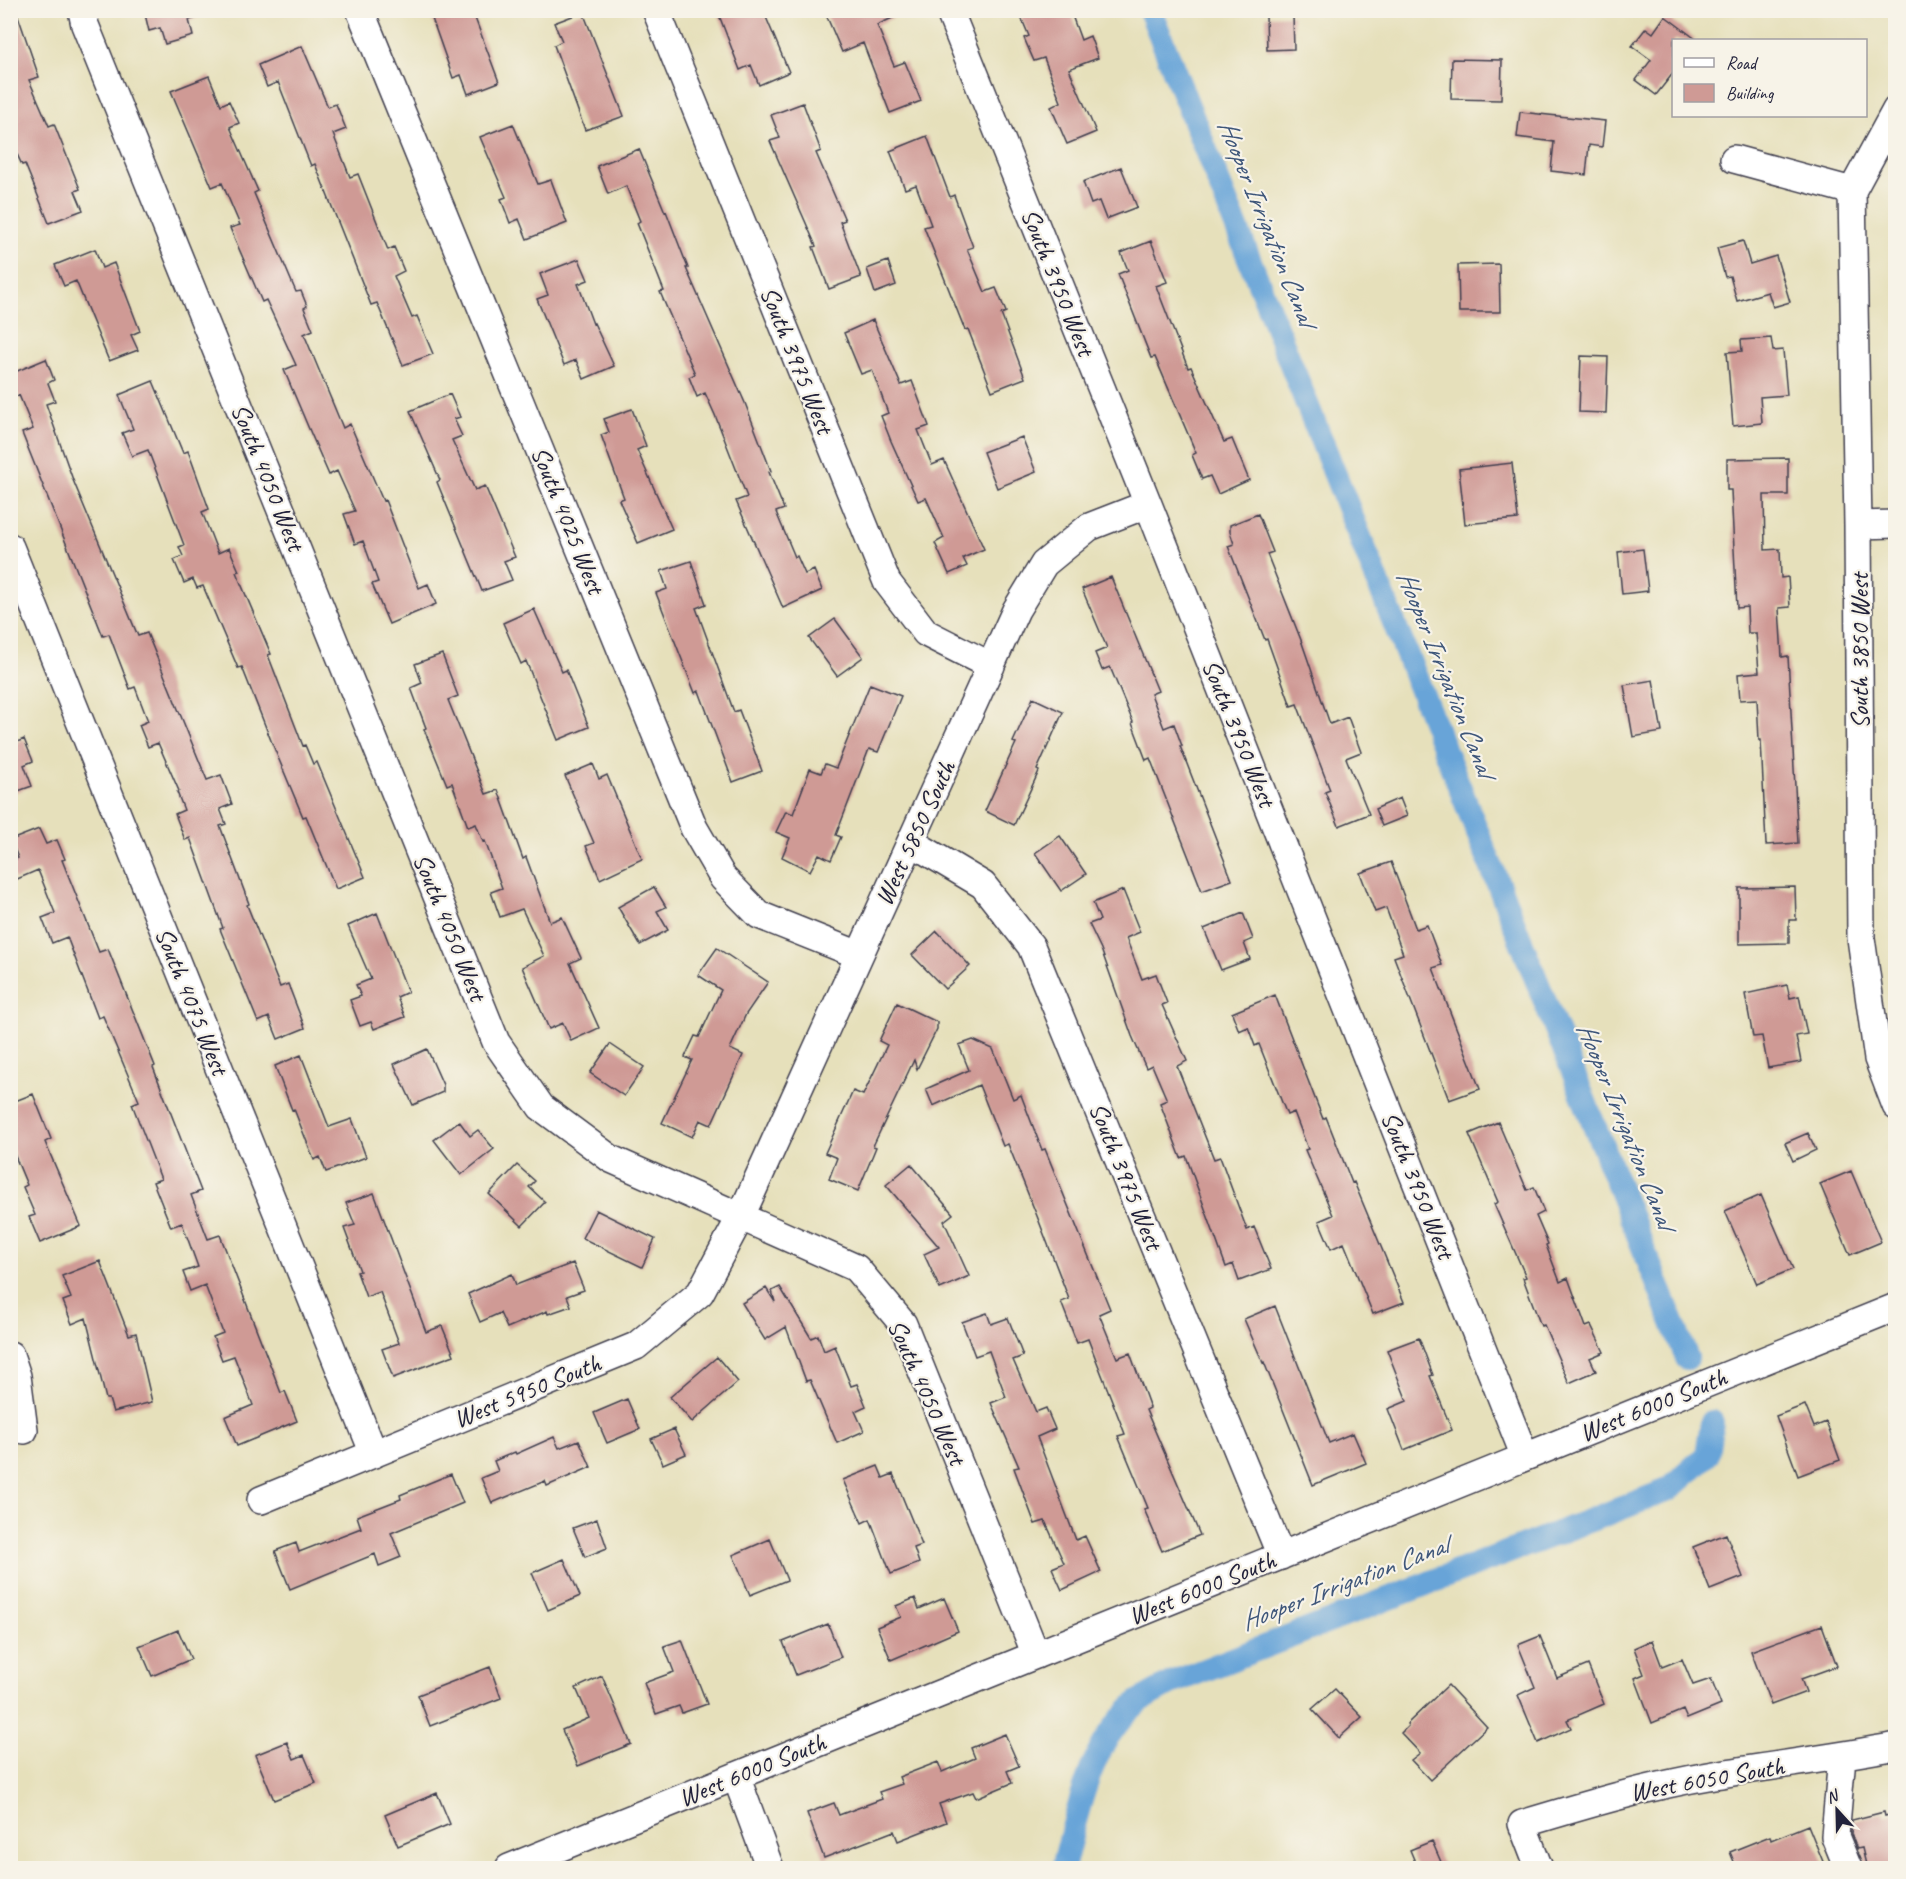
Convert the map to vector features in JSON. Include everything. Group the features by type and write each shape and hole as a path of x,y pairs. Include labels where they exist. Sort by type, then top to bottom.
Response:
{"street":[{"name":"South 4050 West","path":"82,10 85,25 496,1042 541,1107 611,1159 856,1268 903,1324 1036,1655"},
{"name":"South 4025 West","path":"360,10 694,828 723,878 759,915 859,955"},
{"name":"South 3975 West","path":"656,10 887,582 926,633 991,666"},
{"name":"South 3950 West","path":"949,10 1148,504 1525,1457"},
{"path":"1734,159 1852,191 1896,110"},
{"name":"South 3850 West","path":"1852,191 1858,525 1861,938 1878,1059 1896,1106"},
{"name":"West 5850 South","path":"741,1216 1016,610 1044,564 1089,527 1148,504"},
{"path":"1858,525 1896,524"},
{"name":"South 4075 West","path":"10,547 374,1454"},
{"name":"South 3975 West","path":"911,842 983,885 1032,946 1281,1556"},
{"name":"West 5950 South","path":"261,1500 636,1346 700,1293 741,1216"},
{"name":"West 6000 South","path":"509,1869 1896,1307"},
{"path":"10,1355 17,1377 24,1430"},
{"name":"West 6050 South","path":"1539,1869 1522,1824 1617,1795 1702,1778 1842,1757 1896,1746"},
{"path":"1842,1757 1835,1836 1848,1869"},
{"path":"736,1776 770,1869"}],"building":[{"path":"10,10 16,10 39,77 29,80 49,126 54,124 80,189 75,191 83,210 49,223 25,164 22,165 10,139"},
{"path":"144,10 203,10 204,16 189,20 193,36 165,44 160,28 149,31"},
{"path":"429,10 472,10 499,82 468,94 461,75 453,78"},
{"path":"717,10 763,10 789,72 759,85 751,65 740,70"},
{"path":"824,10 910,10 877,25 894,66 905,62 921,101 890,113 863,43 842,52"},
{"path":"1018,10 1070,10 1081,40 1090,36 1098,58 1069,69 1096,132 1067,144 1051,107 1061,102 1044,58 1034,61 1024,38 1029,36"},
{"path":"583,12 624,116 585,130 554,45 562,41 554,23"},
{"path":"1293,15 1294,49 1267,50 1266,16"},
{"path":"1665,16 1696,39 1672,39 1672,75 1656,95 1636,80 1651,60 1632,46 1646,28 1653,33"},
{"path":"302,46 328,107 336,104 346,129 333,134 350,177 358,174 388,250 394,247 404,271 394,276 412,318 417,316 433,354 403,365 377,303 371,305 315,164 311,166 278,82 267,87 258,65"},
{"path":"1452,59 1502,60 1501,100 1451,99"},
{"path":"209,76 221,105 229,101 239,123 230,127 258,191 254,193 296,292 301,291 307,306 304,308 313,330 304,334 343,428 350,424 383,501 385,500 419,588 428,584 436,604 389,624 372,584 378,582 363,541 355,544 344,514 355,511 337,471 329,475 284,370 296,365 266,300 262,302 230,228 240,225 222,183 212,187 171,91"},
{"path":"803,103 821,151 816,153 845,220 840,222 861,277 829,289 813,247 816,246 770,141 780,138 771,115"},
{"path":"1520,112 1605,121 1602,147 1589,145 1586,175 1551,171 1554,142 1517,137"},
{"path":"513,124 538,184 551,180 567,223 527,239 519,219 510,223 501,199 506,197 480,137"},
{"path":"927,136 950,197 954,195 973,247 967,249 985,292 996,288 1006,312 1001,314 1025,378 992,391 924,227 931,225 916,185 905,189 890,151"},
{"path":"639,149 771,471 769,472 784,509 776,512 795,557 797,556 805,574 814,570 822,590 783,608 736,501 747,497 715,415 705,393 697,397 689,377 695,374 660,292 664,291 637,223 640,221 626,186 608,194 597,166"},
{"path":"1121,167 1137,207 1106,219 1099,201 1091,204 1083,182"},
{"path":"1151,241 1167,282 1156,286 1188,368 1191,367 1224,442 1232,439 1249,480 1218,494 1210,476 1202,479 1192,455 1196,453 1155,357 1151,358 1118,274 1128,270 1121,253"},
{"path":"1743,241 1750,264 1776,256 1790,302 1773,307 1768,292 1737,301 1730,276 1725,277 1717,248"},
{"path":"95,249 102,268 114,263 140,331 131,335 138,350 109,361 76,281 64,286 55,265"},
{"path":"579,259 588,280 578,284 593,324 614,366 584,379 576,360 564,365 537,299 548,295 540,274"},
{"path":"888,261 896,285 875,293 867,269"},
{"path":"1499,264 1500,312 1459,312 1458,265"},
{"path":"873,320 901,385 912,381 929,426 918,430 932,465 944,460 984,549 963,558 967,566 949,574 935,543 944,538 926,498 918,501 891,441 881,416 888,413 872,370 861,374 844,333"},
{"path":"1771,338 1773,351 1783,350 1787,395 1760,397 1762,423 1733,426 1727,352 1742,351 1741,340"},
{"path":"1581,356 1608,357 1606,413 1579,412"},
{"path":"46,359 54,380 48,383 55,401 46,404 73,480 138,636 147,633 207,780 221,775 232,804 220,809 226,824 220,826 249,904 247,905 280,987 288,984 305,1028 278,1039 269,1017 258,1022 220,929 223,928 190,838 185,840 175,814 184,810 177,792 179,791 158,743 148,747 139,725 148,721 135,687 130,689 109,634 103,636 22,433 33,429 19,395 10,399 10,374"},
{"path":"153,381 183,453 188,451 209,509 202,512 218,553 229,548 239,571 236,572 271,654 268,655 303,746 305,745 313,764 317,762 365,877 336,889 306,816 303,817 242,667 238,668 203,586 197,588 193,579 184,583 174,560 183,556 179,547 184,545 148,450 132,456 122,433 133,429 119,395"},
{"path":"450,394 460,417 454,419 462,436 452,440 475,490 485,486 515,557 504,561 512,580 482,591 437,482 440,480 410,411"},
{"path":"632,409 646,446 637,450 672,529 638,543 619,500 624,498 601,435 609,432 604,419"},
{"path":"1022,437 1036,472 997,488 983,452"},
{"path":"1788,458 1788,495 1764,495 1765,550 1780,549 1781,578 1788,577 1790,607 1779,608 1782,657 1788,656 1798,843 1766,845 1757,699 1740,700 1738,674 1759,672 1756,633 1748,633 1747,607 1737,608 1731,490 1727,490 1727,459"},
{"path":"1512,463 1518,519 1465,524 1459,469"},
{"path":"1258,514 1273,552 1267,554 1301,640 1330,724 1348,717 1361,752 1346,758 1369,814 1339,826 1325,792 1330,790 1297,704 1291,706 1267,639 1265,640 1228,546 1234,544 1230,525"},
{"path":"1643,549 1648,591 1622,594 1618,552"},
{"path":"691,561 706,604 696,608 734,712 739,710 762,771 733,782 699,691 695,693 656,593 667,589 661,571"},
{"path":"1111,577 1158,691 1151,694 1164,728 1174,724 1182,746 1180,746 1232,880 1202,891 1150,758 1146,760 1110,667 1102,670 1095,653 1107,648 1082,589"},
{"path":"534,609 562,672 566,670 589,727 558,740 526,661 521,664 503,623"},
{"path":"835,619 863,657 837,676 809,638"},
{"path":"442,654 458,696 448,700 486,794 498,790 523,859 526,857 550,922 562,917 581,958 570,963 599,1028 571,1041 563,1023 549,1029 522,967 544,956 522,909 500,917 491,892 502,888 485,841 483,842 476,824 468,827 452,783 447,785 424,729 426,728 411,688 422,683 415,664"},
{"path":"1653,680 1662,732 1633,737 1624,685"},
{"path":"870,684 901,696 878,752 869,749 836,835 841,837 831,860 819,854 810,871 782,857 790,838 776,832 786,811 793,814 810,769 821,773 825,764 836,768"},
{"path":"1033,698 1063,712 1014,825 985,811 1016,743 1013,742"},
{"path":"10,735 15,743 24,739 33,761 24,765 32,786 10,794"},
{"path":"593,764 599,779 607,775 642,859 600,879 586,846 594,843 565,776"},
{"path":"1400,798 1407,816 1382,826 1375,809"},
{"path":"39,829 46,844 57,840 65,859 62,860 99,952 108,949 155,1066 153,1067 201,1191 191,1195 208,1239 220,1235 281,1393 285,1391 297,1421 237,1446 225,1417 253,1405 234,1356 222,1360 213,1337 223,1333 205,1285 190,1291 183,1272 198,1267 182,1223 171,1227 153,1182 161,1179 132,1104 139,1101 103,1016 98,1018 67,937 52,943 42,918 55,913 38,870 15,880 10,869 10,861 18,858 11,840"},
{"path":"1060,836 1086,874 1061,891 1035,853"},
{"path":"1391,862 1416,929 1427,925 1442,965 1433,968 1480,1089 1449,1100 1394,957 1403,954 1386,908 1375,912 1360,873"},
{"path":"654,887 666,907 657,911 668,930 640,945 618,907"},
{"path":"1795,887 1796,920 1789,920 1789,943 1739,944 1739,888"},
{"path":"1123,890 1140,932 1126,938 1142,979 1156,974 1167,1003 1162,1005 1187,1061 1177,1066 1214,1159 1220,1157 1247,1230 1254,1227 1271,1269 1239,1281 1233,1264 1226,1267 1186,1156 1181,1158 1160,1103 1167,1100 1152,1065 1146,1068 1101,949 1089,924 1100,920 1093,903"},
{"path":"377,913 408,992 397,997 405,1017 374,1029 371,1022 360,1026 350,1000 361,996 356,985 371,979 348,926"},
{"path":"1243,913 1253,939 1244,943 1250,959 1221,970 1204,929"},
{"path":"937,931 970,966 945,989 912,955"},
{"path":"717,948 768,982 746,1014 730,1049 743,1055 711,1125 700,1120 692,1137 662,1123 692,1060 685,1057 695,1036 699,1037 721,990 698,975"},
{"path":"1787,985 1790,998 1799,996 1807,1034 1796,1036 1801,1062 1768,1068 1762,1036 1753,1037 1745,994"},
{"path":"1275,995 1323,1119 1326,1117 1404,1302 1373,1314 1344,1243 1331,1249 1319,1221 1333,1215 1305,1150 1308,1149 1294,1112 1287,1115 1259,1044 1255,1046 1248,1027 1239,1031 1232,1013"},
{"path":"897,1003 937,1022 937,1029 917,1069 914,1060 873,1146 876,1147 858,1191 829,1179 837,1158 825,1153 853,1091 863,1095 887,1045 879,1041"},
{"path":"973,1040 993,1049 1013,1099 1021,1095 1110,1309 1099,1314 1117,1358 1130,1353 1150,1408 1146,1410 1200,1535 1162,1551 1144,1509 1148,1508 1118,1436 1125,1434 1088,1339 1077,1343 1061,1302 1069,1299 1008,1144 1003,1146 979,1085 933,1106 926,1089 969,1070 959,1045"},
{"path":"610,1044 644,1067 624,1096 590,1073"},
{"path":"427,1049 443,1085 443,1092 413,1105 394,1064"},
{"path":"301,1055 329,1127 352,1119 366,1157 326,1172 320,1157 314,1160 275,1066"},
{"path":"33,1094 51,1139 45,1142 81,1226 40,1243 29,1217 35,1215 23,1187 27,1185 10,1144 10,1103"},
{"path":"459,1121 470,1136 478,1130 494,1149 461,1175 434,1140"},
{"path":"1498,1122 1527,1190 1534,1187 1544,1212 1536,1216 1560,1282 1568,1278 1586,1327 1591,1325 1604,1352 1590,1358 1596,1371 1569,1383 1544,1325 1541,1326 1523,1278 1526,1277 1494,1204 1498,1202 1469,1134"},
{"path":"1808,1133 1816,1150 1793,1161 1785,1143"},
{"path":"911,1164 953,1214 944,1221 969,1276 940,1289 924,1254 939,1247 886,1185"},
{"path":"517,1165 535,1181 529,1187 545,1202 522,1226 489,1194"},
{"path":"1851,1171 1881,1242 1850,1255 1820,1184"},
{"path":"374,1193 426,1332 442,1326 454,1355 393,1378 382,1349 399,1343 380,1292 366,1297 357,1272 360,1271 344,1228 355,1225 346,1203"},
{"path":"1761,1195 1793,1269 1757,1284 1725,1211"},
{"path":"596,1210 655,1239 642,1267 582,1238"},
{"path":"100,1261 129,1335 136,1333 152,1402 113,1412 109,1399 106,1399 86,1318 72,1324 63,1301 71,1298 62,1276"},
{"path":"573,1263 584,1290 567,1296 571,1306 548,1314 547,1311 507,1328 500,1313 480,1322 468,1294 512,1274 516,1285"},
{"path":"780,1287 811,1338 818,1335 824,1351 835,1346 851,1386 857,1384 866,1406 855,1411 864,1431 837,1443 810,1380 806,1381 786,1327 765,1340 742,1303 766,1288 775,1302 772,1291"},
{"path":"1275,1306 1329,1443 1353,1433 1366,1463 1313,1485 1264,1362 1244,1319"},
{"path":"987,1313 991,1324 1008,1318 1023,1356 1013,1360 1036,1412 1046,1408 1055,1429 1037,1437 1076,1540 1085,1536 1101,1572 1062,1590 1052,1568 1064,1563 1045,1521 1035,1524 1014,1468 1019,1467 991,1403 1006,1397 989,1351 975,1356 962,1322"},
{"path":"1419,1338 1433,1375 1430,1376 1452,1430 1404,1450 1388,1409 1407,1401 1387,1350"},
{"path":"717,1357 738,1382 692,1422 670,1397"},
{"path":"627,1399 640,1429 607,1443 594,1413"},
{"path":"1805,1405 1814,1427 1826,1422 1840,1460 1798,1476 1776,1416"},
{"path":"674,1429 686,1454 663,1464 651,1439"},
{"path":"554,1437 559,1448 579,1440 591,1467 547,1486 545,1481 492,1503 481,1478 498,1471 494,1461"},
{"path":"878,1466 883,1478 893,1474 922,1545 914,1548 919,1563 891,1574 870,1519 862,1523 843,1480"},
{"path":"451,1474 463,1503 391,1533 401,1557 379,1566 375,1554 290,1589 275,1551 296,1543 299,1552 361,1528 357,1516 401,1499 400,1495"},
{"path":"597,1519 607,1548 585,1557 573,1528"},
{"path":"1726,1534 1743,1577 1710,1590 1693,1547"},
{"path":"770,1539 787,1580 750,1595 733,1555"},
{"path":"564,1559 580,1596 548,1610 532,1573"},
{"path":"915,1598 919,1609 944,1598 958,1631 891,1660 877,1627 901,1617 896,1606"},
{"path":"828,1624 841,1657 796,1675 783,1642"},
{"path":"1822,1625 1837,1666 1801,1679 1806,1692 1771,1705 1751,1651"},
{"path":"178,1630 191,1659 152,1676 139,1646"},
{"path":"1540,1636 1557,1678 1588,1665 1604,1704 1567,1720 1571,1728 1538,1743 1518,1695 1535,1687 1518,1645"},
{"path":"682,1640 707,1704 682,1713 679,1706 656,1714 644,1683 674,1672 664,1646"},
{"path":"1652,1640 1662,1667 1682,1659 1693,1685 1711,1679 1721,1705 1687,1719 1683,1710 1652,1723 1635,1678 1644,1674 1634,1648"},
{"path":"490,1667 501,1698 430,1726 418,1695"},
{"path":"602,1676 631,1744 578,1766 562,1730 589,1718 576,1688"},
{"path":"1448,1685 1487,1727 1430,1780 1411,1760 1420,1753 1401,1733 1408,1726 1407,1724"},
{"path":"1335,1689 1362,1717 1339,1738 1312,1709"},
{"path":"1005,1734 1019,1766 1007,1771 1012,1783 976,1798 973,1792 939,1804 946,1822 898,1841 894,1831 824,1858 807,1813 834,1803 839,1815 882,1799 879,1792 902,1784 899,1777 938,1762 942,1772 975,1758 971,1748"},
{"path":"287,1742 294,1759 304,1755 316,1783 274,1800 255,1755"},
{"path":"437,1793 450,1824 398,1846 385,1815"},
{"path":"1884,1812 1885,1816 1896,1813 1896,1869 1867,1869 1862,1848 1857,1849 1851,1834 1852,1820"},
{"path":"1808,1825 1826,1869 1737,1869 1730,1852 1770,1836 1771,1840"},
{"path":"1432,1841 1444,1869 1418,1869 1410,1850"}],"waterway":[{"name":"Hooper Irrigation Canal","path":"1150,10 1687,1358"},
{"name":"Hooper Irrigation Canal","path":"1063,1868 1080,1802 1096,1759 1106,1739 1119,1721 1143,1699 1171,1683 1668,1490 1707,1455 1712,1422"}]}
